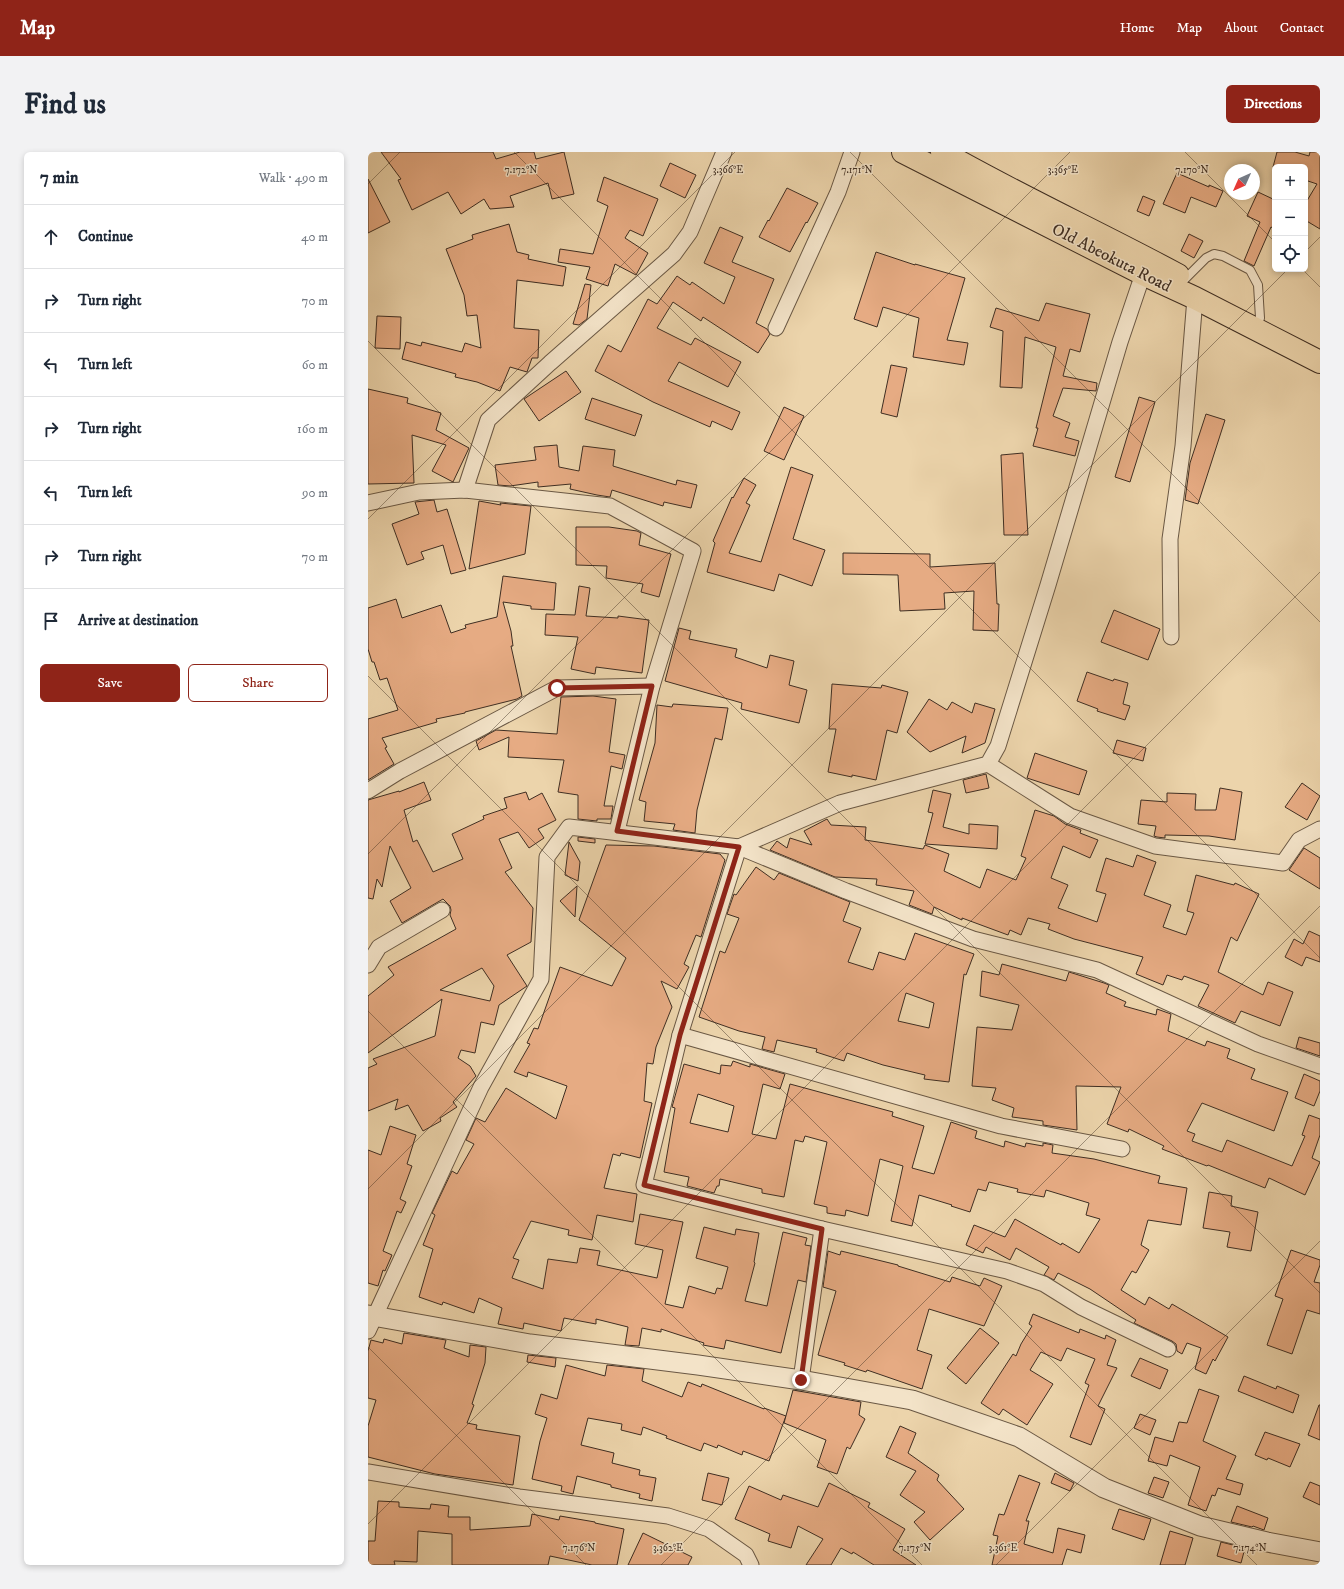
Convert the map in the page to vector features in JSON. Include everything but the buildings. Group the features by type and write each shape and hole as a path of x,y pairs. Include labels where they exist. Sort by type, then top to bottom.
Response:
{"highway":[{"name":"Old Abeokuta Road","path":"903,152 1143,274 1190,288 1260,318 1320,348"},
{"name":"Old Abeokuta Road","path":"942,152 976,172 1064,215 1320,362"}],"street":[{"path":"465,490 488,420 550,363 674,254 690,232 724,152"},
{"path":"776,328 838,192 852,152"},
{"path":"1143,274 1120,342 1048,585 998,746 988,764 840,804 739,847 680,1035 644,1185 822,1229 1007,1271 1044,1284 1081,1306 1168,1349"},
{"path":"1171,637 1170,539 1183,446 1190,288"},
{"path":"368,503 419,492 465,490 610,506 693,551 652,686 617,831"},
{"path":"368,791 400,771 557,688 652,686"},
{"path":"988,764 1070,816 1155,846 1283,863 1299,840 1320,829"},
{"path":"1320,1066 1258,1044 1097,970 973,939 846,891 739,847 617,831 569,827 547,857 541,979 481,1087 370,1321 801,1380 912,1400 1019,1437 1104,1488 1200,1526 1266,1542 1320,1552"},
{"path":"368,965 379,947 442,910"},
{"path":"680,1035 1001,1126 1122,1149"},
{"path":"801,1380 822,1229"},
{"path":"368,1472 519,1498 668,1516 709,1529 746,1555 751,1565"}],"lane":[{"path":"1190,288 1206,258 1214,254 1223,256 1250,270 1258,285 1260,318"}],"route":[{"path":"557,688 652,686 617,831 739,847 680,1035 644,1185 822,1229 801,1380"}]}
